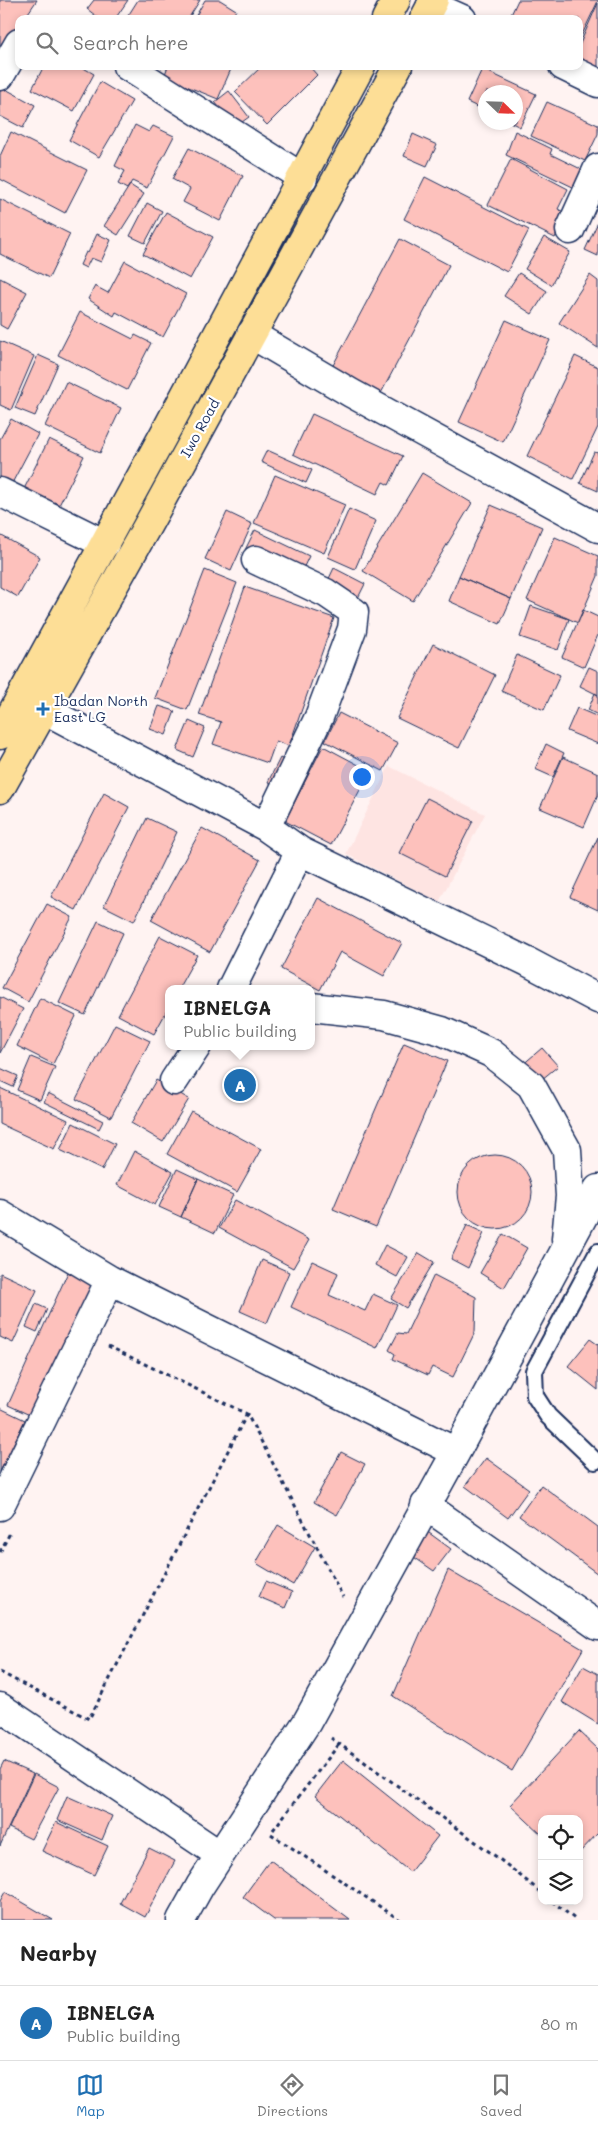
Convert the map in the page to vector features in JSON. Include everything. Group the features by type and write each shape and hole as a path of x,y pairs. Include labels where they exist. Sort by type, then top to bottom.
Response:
{"highway":[{"path":"388,15 396,0"},
{"name":"Iwo Road","path":"0,735 303,178 359,70"},
{"name":"Iwo Road","path":"0,789 43,709 150,521 396,70"}],"street":[{"path":"430,8 450,15"},
{"path":"0,76 15,50"},
{"path":"133,70 303,178"},
{"path":"571,70 598,83"},
{"path":"570,230 598,168"},
{"path":"252,334 351,393 598,528"},
{"path":"0,492 105,544"},
{"path":"256,560 326,593 354,612 352,629 319,717 266,827"},
{"path":"43,709 266,827 300,851 598,998"},
{"path":"233,985 300,851"},
{"path":"315,1007 384,1015 442,1032 491,1053 531,1085 566,1150 570,1196 565,1250"},
{"path":"174,1081 194,1050"},
{"path":"181,1920 220,1855 307,1722 598,1189"},
{"path":"0,1214 110,1280 456,1452"},
{"path":"0,1506 110,1280"},
{"path":"425,1505 598,1626"},
{"path":"0,1707 220,1855"}],"lane":[{"path":"595,1461 548,1416 535,1396 534,1371 598,1252"}],"path":[{"path":"107,1346 247,1414 359,1627"},
{"path":"0,1672 88,1719 247,1414"},
{"path":"307,1722 340,1743 498,1858 538,1890"},
{"path":"265,1842 340,1743"},
{"path":"271,1834 400,1920"},
{"path":"557,1905 576,1920"}],"shaded area":[{"path":"389,766 485,814 439,902 346,854"}],"building":[{"path":"0,0 37,0 27,15 15,15 15,33 0,55"},
{"path":"94,0 128,0 118,15 95,15 87,9"},
{"path":"138,0 200,0 191,15 129,15"},
{"path":"205,0 220,0 236,10 233,15 196,15"},
{"path":"518,0 598,0 583,33 583,15 511,15"},
{"path":"598,3 598,68 583,62 583,37"},
{"path":"42,70 87,70 94,74 74,111 32,89"},
{"path":"167,70 231,70 218,99 164,77"},
{"path":"258,70 313,70 317,75 267,125 235,92"},
{"path":"482,70 517,85 478,85 478,107 467,102"},
{"path":"100,82 132,101 99,157 69,140"},
{"path":"0,86 35,105 23,128 0,116"},
{"path":"523,88 536,94 523,121"},
{"path":"229,91 249,117 235,127 215,102"},
{"path":"547,102 598,125 598,134 585,161 531,136"},
{"path":"135,125 149,132 153,126 174,136 147,188 132,181 127,189 118,184 125,171 115,166"},
{"path":"515,131 552,149 550,154 585,171 577,189 506,155"},
{"path":"11,132 87,170 65,213 0,179 0,156"},
{"path":"413,134 437,145 427,166 404,156"},
{"path":"189,148 243,176 220,221 183,202 190,189 172,179"},
{"path":"511,159 568,189 558,209 567,214 555,238 488,205"},
{"path":"425,177 529,230 507,272 404,219"},
{"path":"130,185 144,194 118,235 104,226"},
{"path":"0,199 70,234 49,278 0,254"},
{"path":"147,203 162,211 145,243 130,236"},
{"path":"166,212 213,237 190,279 143,254"},
{"path":"598,222 598,256 585,250"},
{"path":"97,234 111,240 101,262 91,258 86,268 80,265"},
{"path":"544,237 570,252 551,285 525,269"},
{"path":"400,239 449,265 379,397 330,371"},
{"path":"125,261 186,294 163,337 116,312 114,316 88,299 95,286 108,293"},
{"path":"519,273 547,291 532,314 504,296"},
{"path":"590,275 598,281 598,348 559,323"},
{"path":"0,278 27,292 7,329 0,325"},
{"path":"80,312 133,339 135,335 151,343 127,390 58,355"},
{"path":"506,320 550,340 503,442 459,422"},
{"path":"0,341 34,356 11,410 0,405"},
{"path":"38,355 58,364 35,416 15,408"},
{"path":"575,356 598,367 598,427 573,479 527,456"},
{"path":"66,382 121,408 100,453 45,426"},
{"path":"312,414 403,456 389,485 383,482 377,494 293,454"},
{"path":"11,419 38,434 10,487 0,481 0,439"},
{"path":"49,439 84,456 55,513 21,495"},
{"path":"267,450 312,470 306,483 261,462"},
{"path":"594,452 598,453 598,491 580,483"},
{"path":"422,473 472,503 413,601 363,571"},
{"path":"275,475 345,505 324,553 254,523"},
{"path":"491,505 542,527 511,599 459,576"},
{"path":"349,509 376,521 355,569 328,557"},
{"path":"227,512 252,524 231,571 205,559"},
{"path":"255,530 309,556 300,575 245,550"},
{"path":"0,535 40,557 18,597 0,587"},
{"path":"555,537 598,556 598,576 578,623 527,600"},
{"path":"334,568 365,584 356,602 325,587"},
{"path":"205,570 237,583 187,710 155,698"},
{"path":"459,576 511,599 500,624 449,601"},
{"path":"245,587 334,618 289,746 276,741 268,763 213,744 221,722 199,715"},
{"path":"531,606 569,619 558,650 520,637"},
{"path":"583,610 598,617 598,635 584,667 562,657"},
{"path":"433,644 495,675 459,748 397,718"},
{"path":"517,655 560,675 544,710 501,691"},
{"path":"589,667 598,671 598,695 580,686"},
{"path":"595,693 598,695 598,715 588,710"},
{"path":"159,706 175,711 166,735 150,729"},
{"path":"577,708 598,717 598,744 567,731"},
{"path":"339,713 398,743 383,771 325,741"},
{"path":"189,721 205,728 193,757 177,750"},
{"path":"546,744 564,753 553,777 535,769"},
{"path":"323,746 370,771 331,845 285,821"},
{"path":"563,757 598,773 598,795 584,827 540,808"},
{"path":"280,758 298,767 286,791 268,782"},
{"path":"104,793 129,807 76,910 51,897"},
{"path":"427,798 473,821 445,876 399,853"},
{"path":"147,818 177,832 134,921 104,906"},
{"path":"202,828 260,860 210,952 151,920"},
{"path":"598,837 598,910 570,897"},
{"path":"318,898 402,943 384,976 340,952 320,990 315,987 315,985 311,985 281,969"},
{"path":"47,904 72,917 28,1002 2,988"},
{"path":"98,921 123,933 85,1015 59,1003"},
{"path":"160,936 197,955 180,985 165,985 165,1014 154,1034 118,1015"},
{"path":"0,997 23,1009 0,1053"},
{"path":"40,998 76,1016 53,1064 17,1046"},
{"path":"115,1024 150,1041 111,1117 76,1099"},
{"path":"404,1043 447,1061 376,1227 333,1209"},
{"path":"542,1048 558,1066 536,1084 521,1066"},
{"path":"31,1057 55,1067 40,1100 17,1090"},
{"path":"0,1068 18,1076 13,1087 0,1081"},
{"path":"156,1080 189,1099 163,1142 131,1123"},
{"path":"0,1088 68,1120 54,1149 0,1124"},
{"path":"48,1093 103,1121 99,1129 44,1102"},
{"path":"191,1111 261,1149 237,1192 167,1154"},
{"path":"73,1123 115,1144 102,1170 60,1150"},
{"path":"134,1151 173,1172 155,1205 117,1185"},
{"path":"495,1155 509,1158 521,1166 529,1178 532,1192 529,1206 521,1218 509,1226 495,1229 481,1226 469,1218 461,1206 458,1192 461,1178 469,1166 481,1158"},
{"path":"177,1169 198,1179 181,1217 159,1207"},
{"path":"198,1179 233,1195 215,1233 181,1217"},
{"path":"235,1200 309,1240 293,1268 219,1228"},
{"path":"467,1225 484,1233 468,1268 451,1259"},
{"path":"503,1234 527,1248 504,1288 480,1273"},
{"path":"385,1245 408,1257 397,1277 375,1265"},
{"path":"419,1253 434,1262 406,1308 391,1299"},
{"path":"262,1260 289,1272 267,1323 240,1311"},
{"path":"312,1261 338,1273 329,1295 365,1311 373,1294 397,1305 377,1348 291,1307"},
{"path":"68,1272 94,1284 34,1417 8,1405"},
{"path":"0,1273 37,1290 13,1343 0,1337"},
{"path":"434,1275 476,1297 475,1332 453,1377 432,1367 428,1375 393,1359 395,1354 389,1350 398,1333 406,1334"},
{"path":"36,1304 47,1309 37,1332 26,1327"},
{"path":"590,1339 598,1343 598,1390 568,1366"},
{"path":"0,1408 25,1420 0,1472"},
{"path":"341,1452 365,1464 337,1515 314,1502"},
{"path":"486,1458 529,1489 508,1518 465,1486"},
{"path":"541,1485 598,1527 598,1574 519,1516"},
{"path":"278,1525 315,1547 293,1585 256,1563"},
{"path":"425,1530 451,1549 434,1571 408,1553"},
{"path":"448,1570 583,1649 512,1771 393,1696"},
{"path":"266,1581 292,1592 285,1608 259,1597"},
{"path":"583,1666 598,1674 598,1724 562,1702"},
{"path":"579,1731 598,1749 598,1833 583,1849 583,1815 538,1815 538,1831 510,1805"},
{"path":"343,1760 438,1836 410,1872 315,1796"},
{"path":"4,1761 33,1774 0,1846 0,1769"},
{"path":"34,1774 59,1787 31,1839 9,1828"},
{"path":"67,1796 112,1816 102,1840 57,1820"},
{"path":"56,1822 108,1846 94,1875 42,1851"},
{"path":"149,1848 175,1861 145,1917 120,1903"},
{"path":"270,1860 350,1920 274,1920 243,1897"},
{"path":"5,1892 53,1920 0,1920 0,1901"}],"place":[{"name":"Ibadan North East LG","path":"43,709"},
{"name":"IBNELGA","path":"240,1085"}]}
